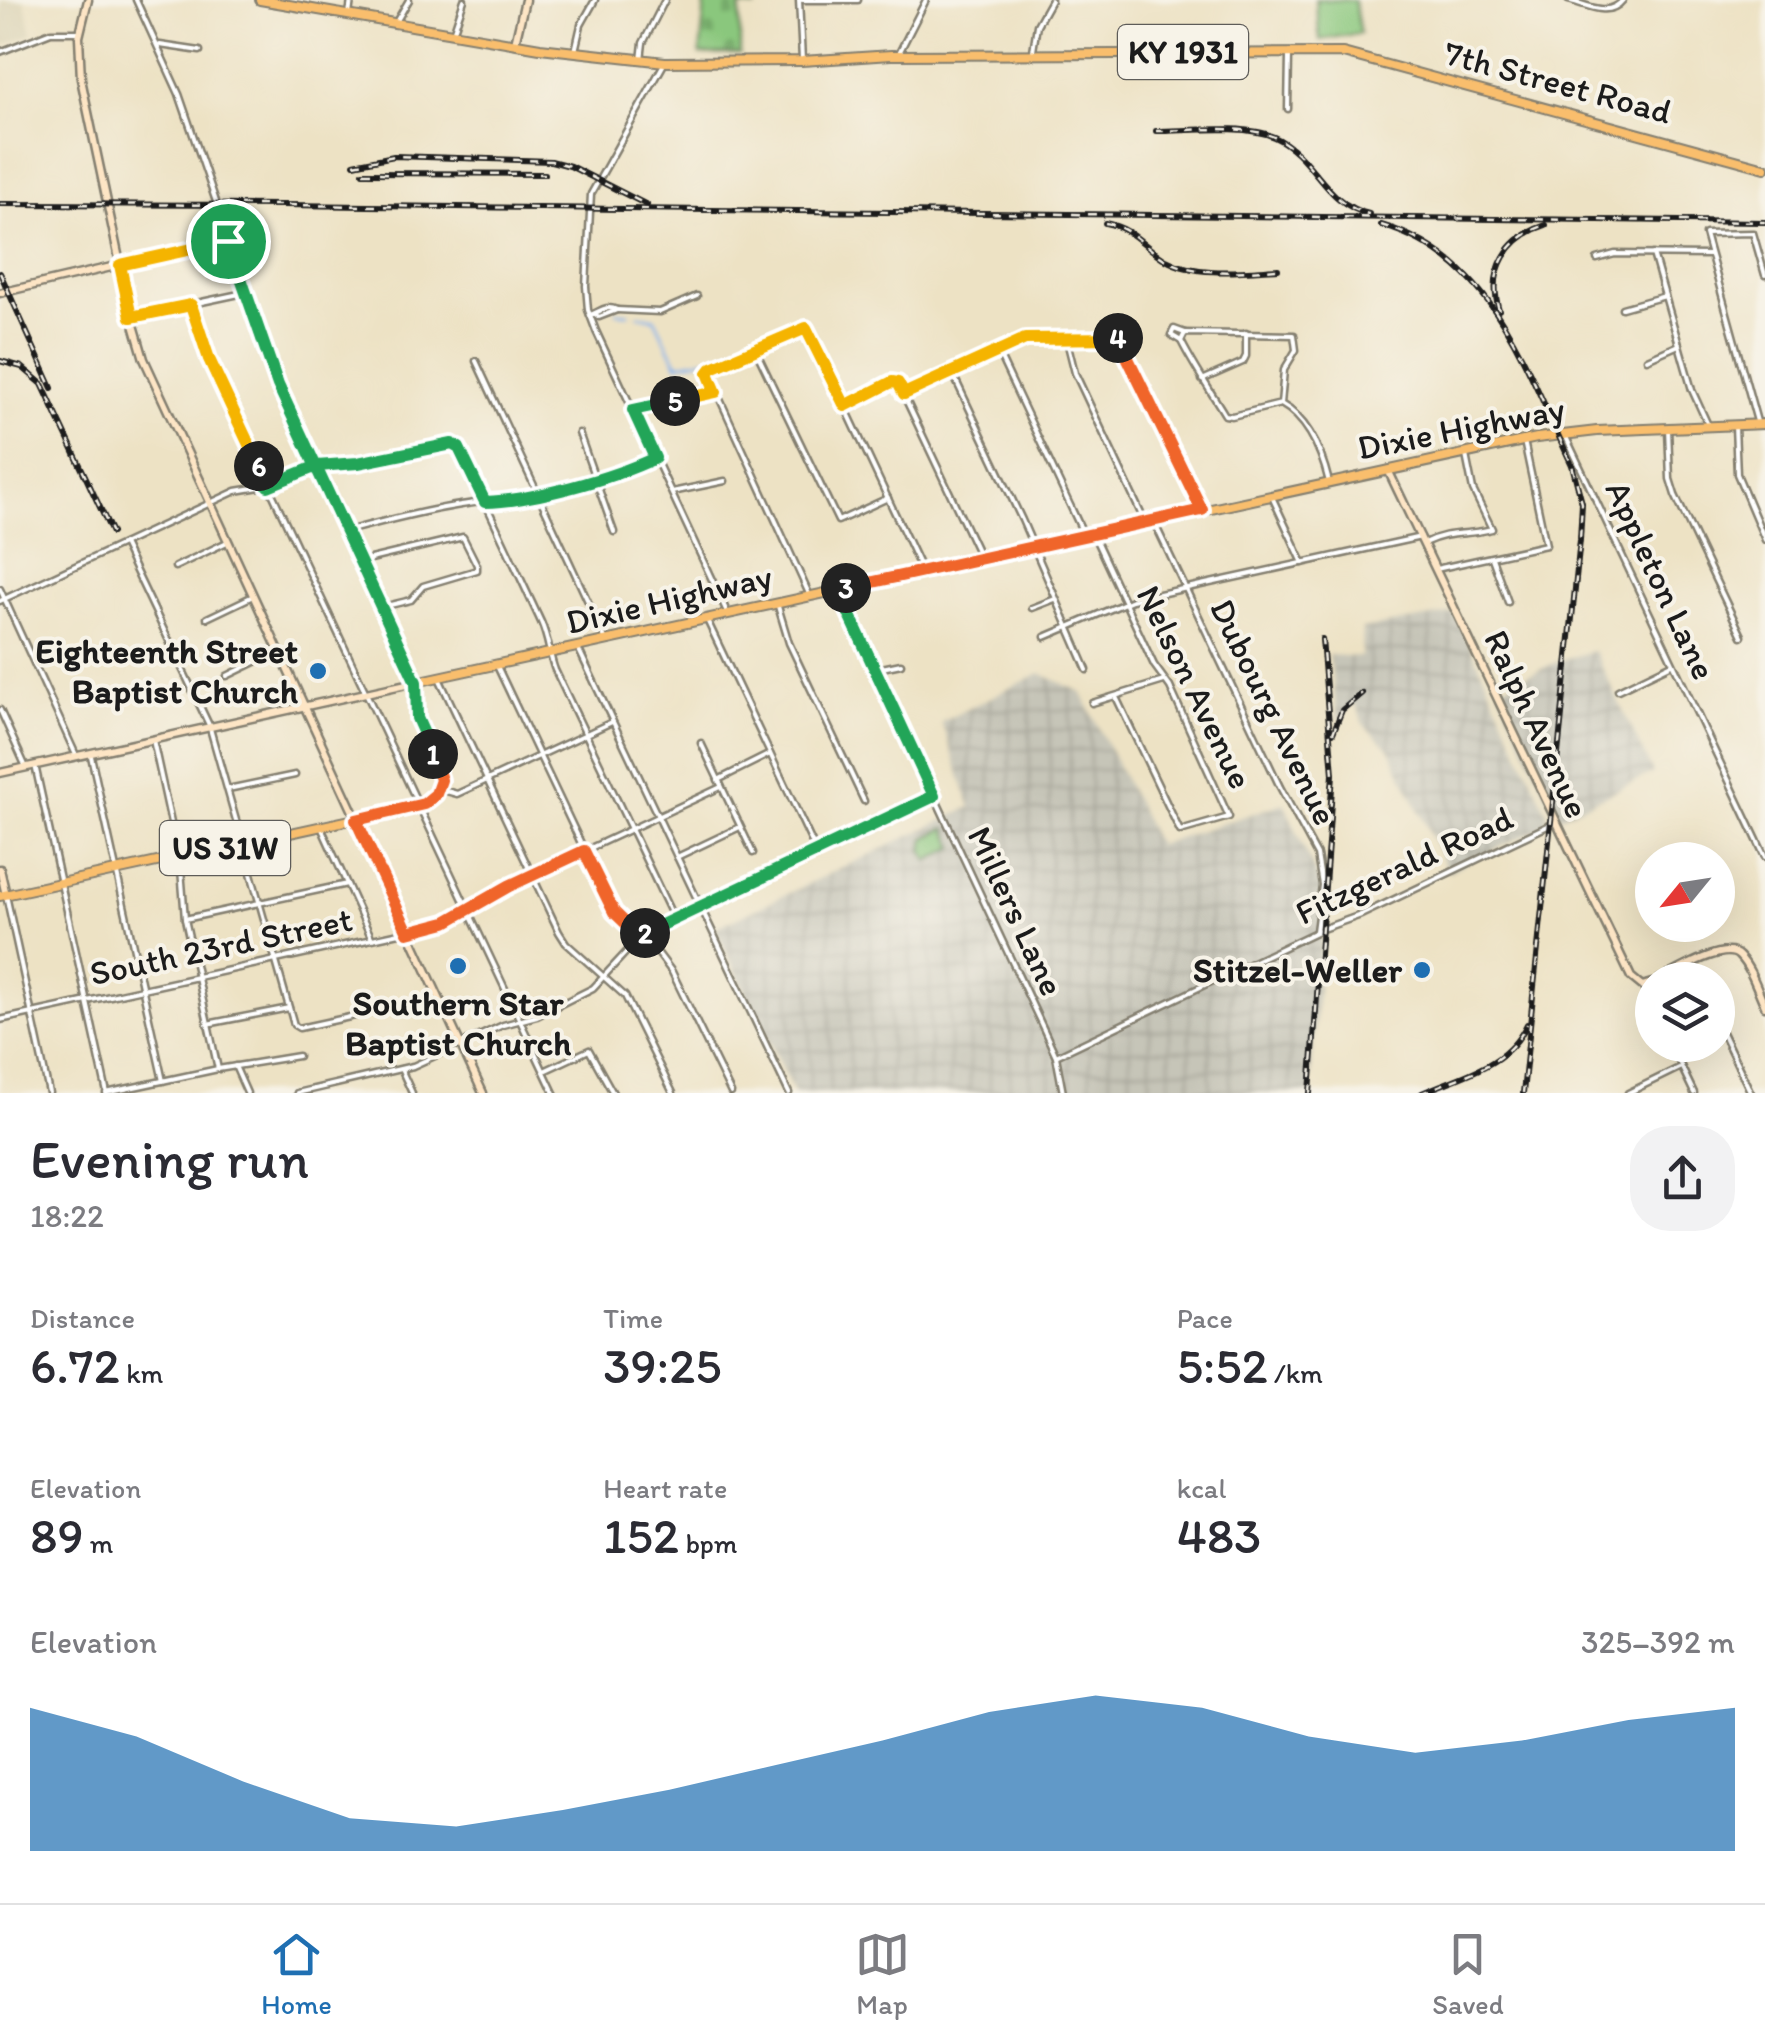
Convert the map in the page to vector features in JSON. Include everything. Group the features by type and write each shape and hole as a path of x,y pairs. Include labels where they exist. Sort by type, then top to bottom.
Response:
{"main road":[{"name":"7th Street Road","path":"260,0 641,61 1289,51 1364,58 1765,168"},
{"name":"Dixie Highway","path":"416,682 1524,440 1564,433 1762,424"},
{"path":"416,682 417,718 440,770 439,789"},
{"name":"US 31W","path":"3,896 418,805 428,802 439,789"}],"street":[{"path":"88,0 79,32 81,79 131,317 154,384 483,1093"},
{"path":"136,0 179,94 278,385 416,682"},
{"path":"349,15 351,0"},
{"path":"396,23 409,0"},
{"path":"453,33 464,0"},
{"path":"515,43 525,0"},
{"path":"575,53 581,25 595,0"},
{"path":"641,61 645,39 665,0"},
{"path":"802,61 800,0 858,0"},
{"path":"899,56 900,47 926,0"},
{"path":"1032,54 1037,26 1051,0"},
{"path":"1568,0 1607,10 1617,8 1623,0"},
{"path":"0,52 51,32 79,32"},
{"path":"157,45 200,51"},
{"path":"1288,109 1289,51"},
{"path":"665,62 591,194 586,286 592,314 633,410 728,615"},
{"path":"1762,424 1705,234 1753,234 1765,275"},
{"path":"0,292 228,241"},
{"path":"1597,259 1612,254 1709,255"},
{"path":"1654,254 1692,390 1709,427"},
{"path":"131,317 246,292"},
{"path":"592,314 600,317 617,310 660,312 697,296"},
{"path":"1622,308 1665,296"},
{"path":"191,305 209,359 554,1093"},
{"path":"810,596 716,392 710,370 808,329 922,571"},
{"path":"1281,404 1284,370 1294,353 1296,337 1185,334 1174,329 1171,335 1180,342 1227,416 1281,404 1293,412 1310,435 1328,482"},
{"path":"1180,342 1185,334"},
{"path":"1202,380 1243,362 1246,334"},
{"name":"Dubourg Avenue","path":"1066,337 1071,362 1319,860 1322,885 1316,932"},
{"path":"904,394 997,350 1032,338 1120,340 1202,510"},
{"path":"1647,359 1679,345"},
{"name":"Nelson Avenue","path":"997,350 1230,815 1180,831 1116,696"},
{"path":"756,351 839,522 888,498"},
{"path":"476,361 607,642"},
{"path":"952,372 1086,670"},
{"path":"845,406 896,383 981,558"},
{"path":"633,410 716,392"},
{"path":"1735,426 1736,469 1765,540"},
{"path":"1668,428 1670,478 1675,495 1742,636"},
{"path":"578,433 614,532"},
{"name":"Appleton Lane","path":"1564,433 1765,858"},
{"path":"1436,569 1545,546 1524,440"},
{"path":"2,600 236,491 268,486 317,466 358,463 454,444 462,452 541,622 555,670 674,919"},
{"path":"1044,638 1126,602 1423,540 1444,532 1474,534 1492,529 1472,490 1466,454"},
{"path":"347,531 516,499 628,471 655,458"},
{"name":"Ralph Avenue","path":"1388,469 1635,980"},
{"path":"672,492 725,481"},
{"path":"1271,494 1303,563"},
{"path":"361,562 462,537 478,565 477,570 419,588 411,600 382,608"},
{"path":"176,567 227,542"},
{"path":"123,544 209,726 295,1027 373,1012"},
{"path":"1492,558 1508,602"},
{"path":"0,589 76,755"},
{"name":"Millers Lane","path":"838,590 1056,1056 1063,1093"},
{"path":"207,618 252,596"},
{"path":"1032,608 1056,599"},
{"path":"777,603 790,643 864,802"},
{"path":"707,620 816,851"},
{"path":"578,648 789,1093"},
{"path":"226,676 278,651"},
{"path":"875,670 902,664"},
{"path":"1618,690 1673,664"},
{"path":"497,666 614,912 672,972 731,1093"},
{"path":"439,678 563,938 630,1004 673,1093"},
{"path":"1092,704 1165,680"},
{"name":"Dixie Highway","path":"0,774 153,737 416,682"},
{"path":"0,710 31,766 61,883 106,1093 298,1056"},
{"path":"439,789 457,794 613,722"},
{"path":"153,737 178,858 184,919 218,1069"},
{"path":"701,743 753,854"},
{"path":"90,751 163,1081"},
{"path":"718,780 770,754"},
{"path":"228,789 296,774"},
{"name":"South 23rd Street","path":"0,1020 441,924 532,875 721,787"},
{"path":"298,1093 401,1069 536,1016 585,993 639,936 934,796"},
{"name":"Fitzgerald Road","path":"1056,1056 1556,823"},
{"path":"677,856 740,826"},
{"path":"321,827 372,939"},
{"path":"0,869 48,1093"},
{"path":"184,919 347,884"},
{"path":"1698,962 1720,952 1734,952 1741,958 1765,1006"},
{"path":"208,1024 289,1008"},
{"path":"544,1071 589,1050 612,1093"},
{"path":"1735,1060 1751,1093"},
{"path":"1680,1062 1694,1093"},
{"path":"235,1066 247,1093"},
{"path":"1628,1093 1682,1067"},
{"path":"401,1069 412,1093"}],"shaded area":[{"path":"0,0 24,0 32,34 0,47"},
{"path":"1455,613 1547,812 1546,825 1448,872 1389,748 1364,725 1356,705 1349,707 1338,721 1329,655 1361,657 1362,629"},
{"path":"1594,651 1653,773 1557,818 1498,689 1561,660"},
{"path":"1040,673 1081,692 1157,845 1284,803 1325,896 1310,1093 794,1093 715,928 971,807 941,722"}],"green space":[{"path":"699,0 755,0 755,8 740,7 740,54 700,55 705,3"},
{"path":"1315,0 1354,0 1360,33 1320,40"},
{"path":"946,828 955,847 928,861 923,850 925,838"}],"waterway":[{"path":"617,312 629,313"},
{"path":"638,315 655,319 677,364 723,356"},
{"path":"598,317 601,334"}],"railway":[{"path":"1156,131 1232,129 1274,137 1299,155 1341,200 1369,214"},
{"path":"354,164 394,156 551,161 570,166 647,205"},
{"path":"363,173 545,174"},
{"path":"0,204 1765,222"},
{"path":"1105,223 1138,238 1166,260 1192,269 1278,269"},
{"path":"1381,225 1420,241 1452,263 1479,290 1521,356 1572,465 1582,503 1523,1093"},
{"path":"1499,310 1496,282 1504,257 1521,238 1546,225"},
{"path":"0,273 52,388"},
{"path":"0,361 22,367 42,384 112,533"},
{"path":"1310,1093 1333,774 1322,639"},
{"path":"1333,733 1342,710 1362,693"},
{"path":"1422,1093 1496,1060 1527,1024"}],"place":[{"name":"Eighteenth Street Baptist Church","path":"318,671"},
{"name":"Southern Star Baptist Church","path":"458,966"},
{"name":"Stitzel-Weller","path":"1422,970"}],"route":[{"path":"228,241 120,265 131,317 191,305 209,359 268,486 311,467 317,466 358,463 447,444 459,448 485,502 516,499 628,471 655,458 633,410 716,392 708,373 712,368 806,328 845,406 892,382 898,383 904,394 1025,339 1118,338 1202,510 838,590 934,796 639,936 616,917 584,851 509,886 446,922 408,932 356,820 428,802 439,789 440,770 417,718 416,682 317,466 278,385 228,241"}]}
